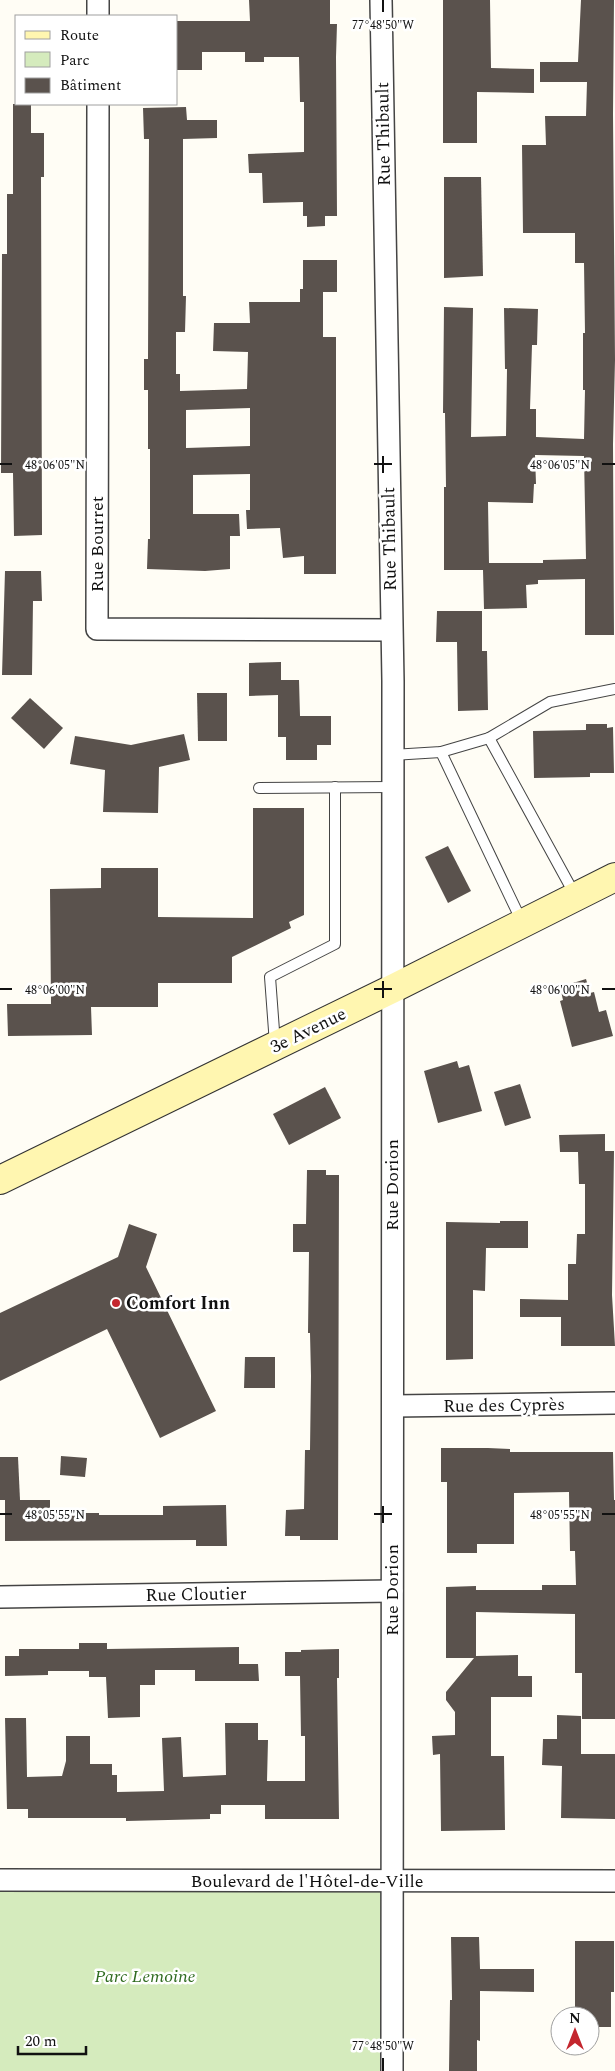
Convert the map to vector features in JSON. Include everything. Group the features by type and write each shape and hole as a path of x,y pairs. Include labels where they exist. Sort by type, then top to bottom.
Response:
{"main road":[{"name":"3e Avenue","path":"0,1180 392,989 615,877"}],"street":[{"path":"98,0 98,15"},
{"name":"Rue Thibault","path":"381,0 391,630 392,989"},
{"name":"Rue Bourret","path":"98,105 97,630 391,630"},
{"name":"Rue Dorion","path":"392,989 392,2071"},
{"name":"Rue des Cyprès","path":"393,1406 615,1403"},
{"name":"Rue Cloutier","path":"0,1597 392,1591"},
{"name":"Boulevard de l'Hôtel-de-Ville","path":"0,1880 615,1881"}],"lane":[{"path":"392,755 440,752 489,738 550,702 615,689"},
{"path":"489,738 576,896"},
{"path":"440,752 523,924"},
{"path":"259,788 392,787"},
{"path":"275,1046 270,977 335,944 335,788"}],"green space":[{"name":"Parc Lemoine","path":"0,1880 392,1881 393,2071 0,2071"}],"building":[{"path":"249,0 330,0 330,24 337,24 337,216 325,216 325,226 307,227 307,216 303,216 303,202 263,203 262,173 249,173 248,154 304,152 304,102 300,102 299,57 264,57 264,62 245,62 245,52 202,52 202,70 178,70 178,21 250,21"},
{"path":"443,0 490,0 491,68 534,69 534,93 477,92 477,143 443,143"},
{"path":"581,0 614,0 614,635 585,635 585,579 538,580 538,584 526,585 527,608 484,609 483,570 444,570 444,487 446,487 445,413 443,413 444,307 473,308 471,437 506,436 507,369 505,369 504,308 538,309 537,345 532,345 530,409 536,409 536,437 584,439 584,263 575,263 575,233 523,233 522,145 546,145 545,116 586,116 587,82 540,82 540,62 578,62","holes":["535,455 584,456 586,559 543,560 543,563 489,563 488,502 533,503 534,484 536,484"]},
{"path":"13,104 31,105 31,133 44,133 44,177 41,177 42,535 14,536 13,473 1,473 2,254 7,254 7,194 13,194"},
{"path":"186,107 187,120 217,120 217,138 183,139 183,296 186,296 185,332 176,332 176,374 180,374 180,391 247,389 248,352 213,351 214,323 250,323 249,302 300,302 300,289 303,289 303,260 337,260 337,292 323,292 323,337 336,337 336,574 304,574 304,556 283,558 280,528 247,529 246,510 250,510 250,474 193,475 193,514 239,514 240,536 230,536 230,569 205,571 147,569 148,539 150,539 150,449 148,449 148,390 144,390 144,359 148,359 149,139 144,139 143,108","holes":["250,408 250,446 186,448 186,410"]},
{"path":"444,177 481,177 483,276 444,278"},
{"path":"5,571 41,571 42,601 33,601 32,675 2,675"},
{"path":"437,611 482,611 482,651 487,651 488,710 458,711 457,642 436,642"},
{"path":"281,662 281,680 299,680 300,716 331,716 331,745 317,745 317,760 286,760 286,737 278,737 278,695 249,696 249,663"},
{"path":"197,693 227,693 227,741 198,741"},
{"path":"30,698 63,728 44,749 11,718"},
{"path":"586,724 607,724 607,728 613,727 614,773 590,773 590,777 534,778 533,731 586,730"},
{"path":"184,734 190,760 159,767 158,813 103,812 105,770 70,764 75,736 131,745"},
{"path":"253,808 304,808 304,915 289,922 291,928 232,957 232,983 158,983 158,1007 91,1007 92,1035 8,1036 7,1004 51,1004 50,889 101,888 101,868 158,868 158,917 253,918"},
{"path":"448,846 471,891 448,903 425,857"},
{"path":"586,979 590,993 594,992 599,1012 606,1010 613,1036 572,1047 560,1001 563,1000 560,987"},
{"path":"457,1061 459,1068 469,1065 482,1111 438,1123 424,1071"},
{"path":"520,1084 531,1118 505,1126 494,1092"},
{"path":"325,1087 341,1118 289,1145 273,1114"},
{"path":"605,1134 605,1151 614,1151 612,1295 615,1346 561,1346 561,1317 520,1317 520,1299 568,1300 568,1264 576,1264 577,1234 585,1234 585,1184 579,1184 578,1152 560,1152 559,1135"},
{"path":"307,1170 326,1170 326,1175 339,1175 338,1540 300,1540 300,1536 285,1536 286,1510 304,1509 305,1450 310,1450 309,1252 293,1252 293,1224 306,1224"},
{"path":"500,1221 528,1221 528,1248 486,1248 485,1291 473,1290 473,1359 446,1360 446,1222 500,1223"},
{"path":"129,1224 157,1234 146,1267 216,1411 160,1438 107,1329 0,1381 0,1313 118,1257"},
{"path":"245,1357 275,1357 275,1388 244,1388"},
{"path":"441,1448 510,1449 510,1452 613,1452 615,1500 615,1719 582,1719 582,1673 575,1673 575,1614 476,1612 476,1656 518,1655 518,1676 532,1676 532,1697 491,1697 491,1756 504,1756 505,1830 441,1831 440,1754 433,1755 432,1736 455,1735 455,1712 446,1700 446,1692 474,1658 446,1658 446,1587 476,1586 476,1590 542,1590 542,1585 576,1585 575,1551 570,1551 569,1492 514,1493 514,1544 477,1544 477,1553 447,1553 447,1482 441,1482"},
{"path":"61,1456 87,1458 85,1477 60,1475"},
{"path":"0,1457 18,1457 20,1500 0,1500"},
{"path":"5,1500 50,1500 50,1513 99,1513 99,1515 163,1515 163,1506 226,1505 227,1546 196,1546 196,1540 5,1541"},
{"path":"79,1643 107,1643 107,1649 239,1647 239,1664 258,1664 259,1681 195,1681 195,1670 155,1670 155,1685 140,1685 140,1717 108,1718 106,1677 89,1677 89,1671 48,1671 48,1675 5,1676 5,1656 19,1656 19,1649 79,1649"},
{"path":"339,1649 339,1678 337,1678 339,1819 265,1819 265,1805 221,1805 221,1814 210,1814 210,1819 126,1821 126,1818 28,1818 28,1809 7,1809 5,1718 26,1718 27,1777 62,1776 66,1761 66,1736 90,1736 90,1764 112,1764 112,1775 117,1775 117,1792 164,1791 162,1738 181,1737 183,1777 226,1775 225,1723 258,1723 258,1740 268,1740 267,1781 305,1781 305,1736 301,1736 300,1676 285,1676 285,1652"},
{"path":"557,1715 581,1716 581,1754 615,1754 615,1819 561,1818 562,1766 542,1765 543,1739 557,1739"},
{"path":"451,1937 479,1937 480,1969 534,1969 534,1992 480,1991 480,2041 477,2040 477,2071 449,2071 450,2000 452,2000"},
{"path":"575,1941 614,1941 614,1992 611,1992 611,2027 600,2027 600,2006 575,2006"}],"place":[{"name":"Comfort Inn","path":"116,1303"}]}
